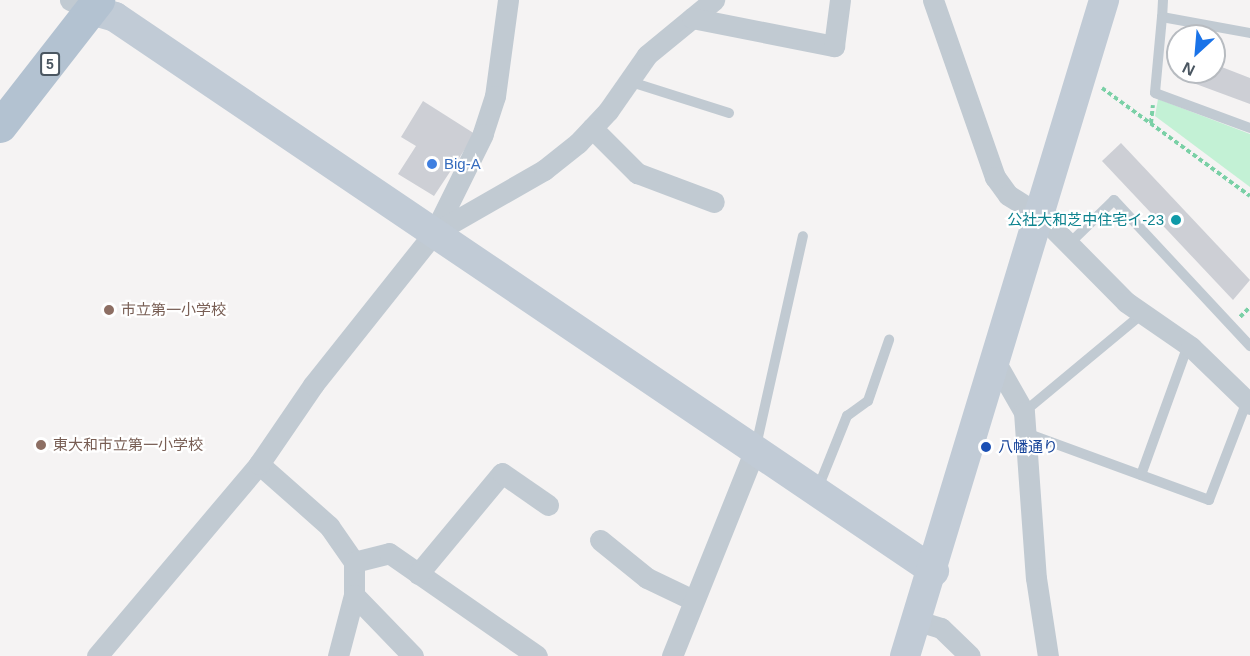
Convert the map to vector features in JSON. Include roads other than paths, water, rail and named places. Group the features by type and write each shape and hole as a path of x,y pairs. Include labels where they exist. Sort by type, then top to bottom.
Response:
{"main road":[{"name":"5","path":"0,126 86,3"}],"street":[{"path":"97,656 259,465 313,385 434,232 483,134 495,96 508,0"},
{"path":"434,232 544,170 592,128 648,55 714,0"},
{"path":"692,18 834,46 840,0"},
{"path":"933,0 995,177 1008,195 1040,213 1141,315 1188,345 1248,402"},
{"path":"905,656 934,571 1104,0"},
{"path":"86,3 115,17 934,571"},
{"path":"592,128 637,173 714,202"},
{"path":"996,363 1025,422 1035,567 1048,656"},
{"path":"672,656 755,450"},
{"path":"259,465 329,526 354,562 354,596 338,656"},
{"path":"418,574 502,473 548,505"},
{"path":"600,540 647,578 693,600"},
{"path":"354,562 390,553 537,656"},
{"path":"354,596 413,656"},
{"path":"918,621 941,628 970,656"}],"lane":[{"path":"1163,0 1155,93 1250,128"},
{"path":"1162,17 1250,33"},
{"path":"628,81 729,113"},
{"path":"1071,242 1114,200 1250,346"},
{"path":"755,450 803,236"},
{"path":"1141,315 1025,422 1141,475 1209,500 1248,402"},
{"path":"816,491 848,417 868,402 889,340"},
{"path":"1141,475 1188,345"}],"place":[{"name":"Big-A","path":"432,164"},
{"name":"公社大和芝中住宅イ-23","path":"1176,220"},
{"name":"市立第一小学校","path":"109,310"},
{"name":"東大和市立第一小学校","path":"41,445"},
{"name":"八幡通り","path":"986,447"}]}
